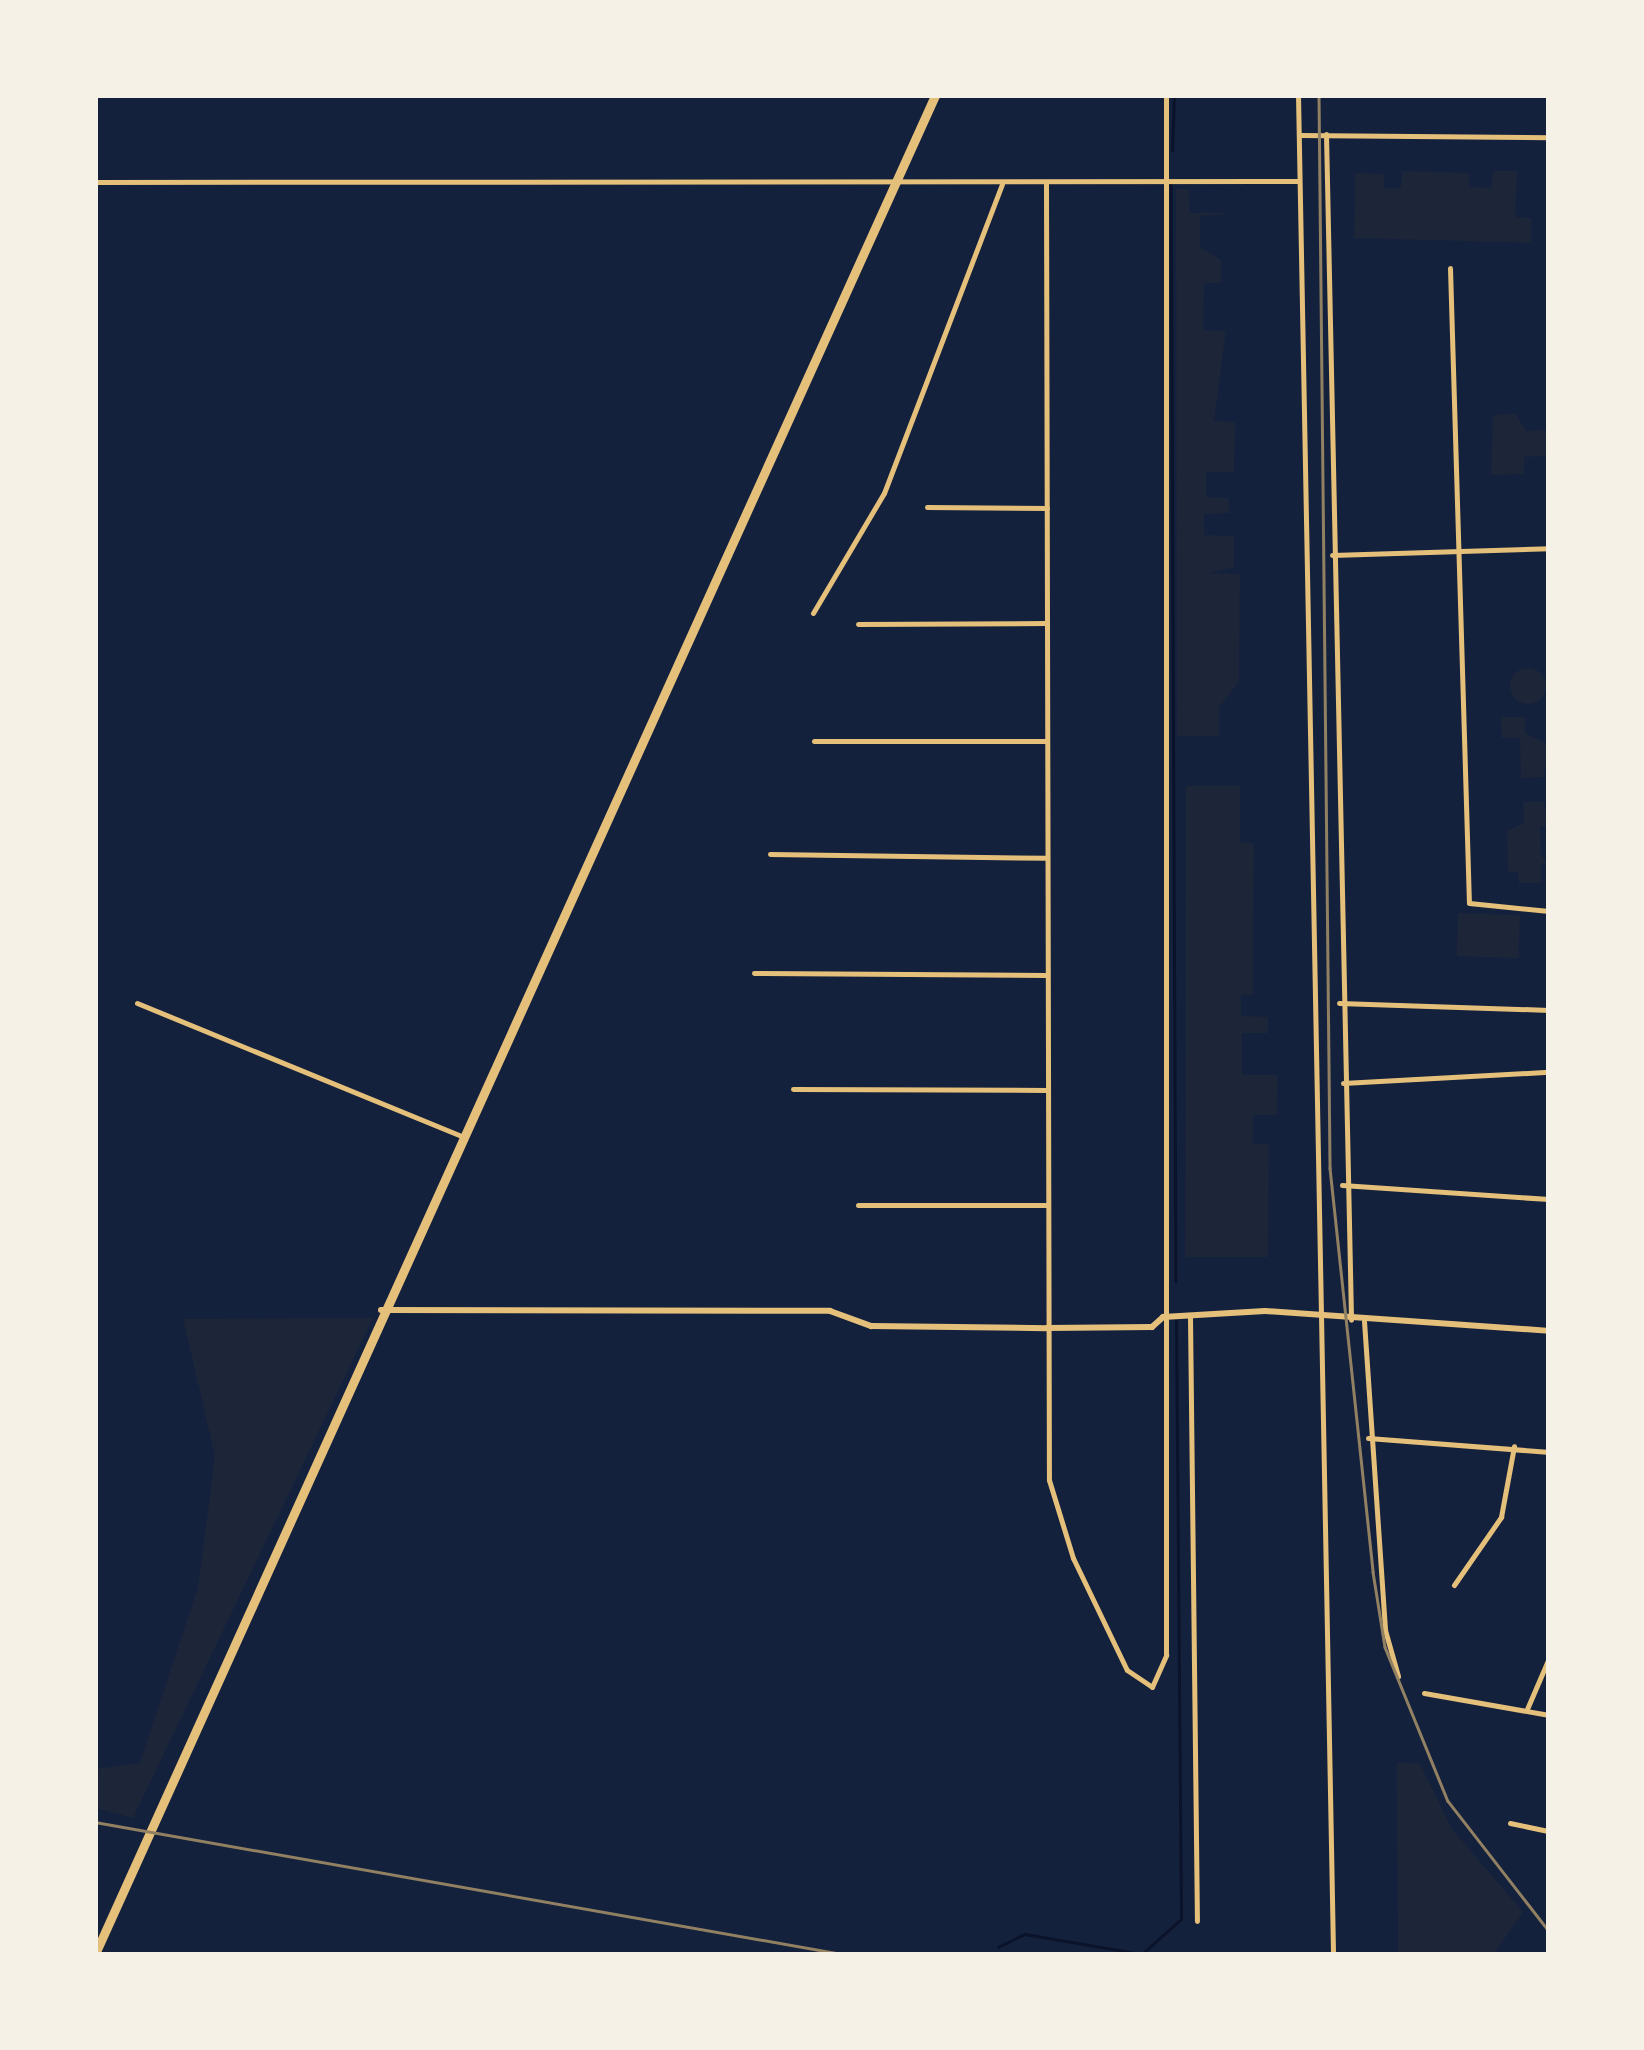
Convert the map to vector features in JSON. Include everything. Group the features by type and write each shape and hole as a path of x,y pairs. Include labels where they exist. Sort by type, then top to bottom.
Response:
{"main road":[{"path":"95,1954 380,1310 935,95"}],"street":[{"path":"1046,183 1047,1328 1052,1505 1127,1670 1146,1686 1158,1686 1166,1654 1166,95"},
{"path":"1298,95 1334,1955"},
{"path":"1326,134 1342,1186 1350,1320"},
{"path":"1299,135 1549,137"},
{"path":"95,182 1298,181"},
{"path":"813,613 884,493 1002,184"},
{"path":"1450,268 1454,549 1469,903 1549,911"},
{"path":"927,507 1046,508"},
{"path":"1332,555 1549,548"},
{"path":"858,624 1048,624"},
{"path":"814,741 1047,741"},
{"path":"770,854 1046,858"},
{"path":"754,973 1046,974"},
{"path":"1339,1003 1549,1010"},
{"path":"137,1004 462,1136"},
{"path":"1343,1083 1549,1072"},
{"path":"793,1088 1047,1090"},
{"path":"1342,1186 1549,1199"},
{"path":"858,1205 1047,1205"},
{"path":"380,1310 830,1312 871,1326 1047,1328 1152,1327 1167,1316 1188,1314 1549,1332"},
{"path":"1188,1314 1197,1921"},
{"path":"1364,1321 1368,1438 1385,1630 1398,1676"},
{"path":"1368,1438 1514,1446 1549,1452"},
{"path":"1454,1585 1501,1517 1514,1446"},
{"path":"1526,1711 1549,1658"},
{"path":"1424,1693 1549,1715"},
{"path":"1510,1823 1549,1831"}],"shaded area":[{"path":"1402,171 1469,173 1469,187 1491,188 1493,171 1517,171 1515,217 1531,218 1531,243 1354,238 1355,173 1384,174 1384,188 1401,188"},
{"path":"1176,189 1189,189 1190,213 1235,213 1200,216 1200,247 1221,260 1221,283 1204,283 1203,330 1226,331 1214,421 1235,422 1234,472 1206,472 1206,497 1229,498 1229,513 1204,514 1204,535 1234,536 1234,567 1209,573 1240,574 1239,682 1219,707 1219,736 1177,736"},
{"path":"1516,414 1526,431 1549,430 1549,456 1524,457 1524,474 1491,475 1493,415"},
{"path":"1528,668 1541,673 1546,686 1541,699 1528,704 1515,699 1510,686 1515,673"},
{"path":"1501,717 1525,717 1525,733 1549,745 1544,777 1521,778 1520,738 1502,738"},
{"path":"1186,786 1240,786 1240,842 1254,843 1253,995 1241,995 1241,1016 1268,1017 1268,1033 1242,1033 1242,1075 1278,1075 1277,1115 1253,1115 1253,1143 1269,1144 1268,1257 1185,1257"},
{"path":"1543,801 1549,826 1540,827 1541,856 1549,863 1541,864 1541,883 1519,883 1518,872 1508,872 1507,831 1524,823 1523,802"},
{"path":"1458,913 1520,915 1518,958 1456,956"},
{"path":"373,1318 133,1818 95,1808 95,1769 140,1763 198,1588 215,1456 183,1319"},
{"path":"1397,1762 1420,1764 1452,1829 1523,1912 1493,1955 1398,1955"}],"waterway":[{"path":"1172,151 1174,95"},
{"path":"1171,182 1176,1281"},
{"path":"998,1947 1025,1934 1142,1954 1181,1919 1176,1321"}],"railway":[{"path":"1319,95 1330,1168 1373,1572 1385,1647 1448,1801 1549,1931"},
{"path":"95,1822 848,1955"}]}
